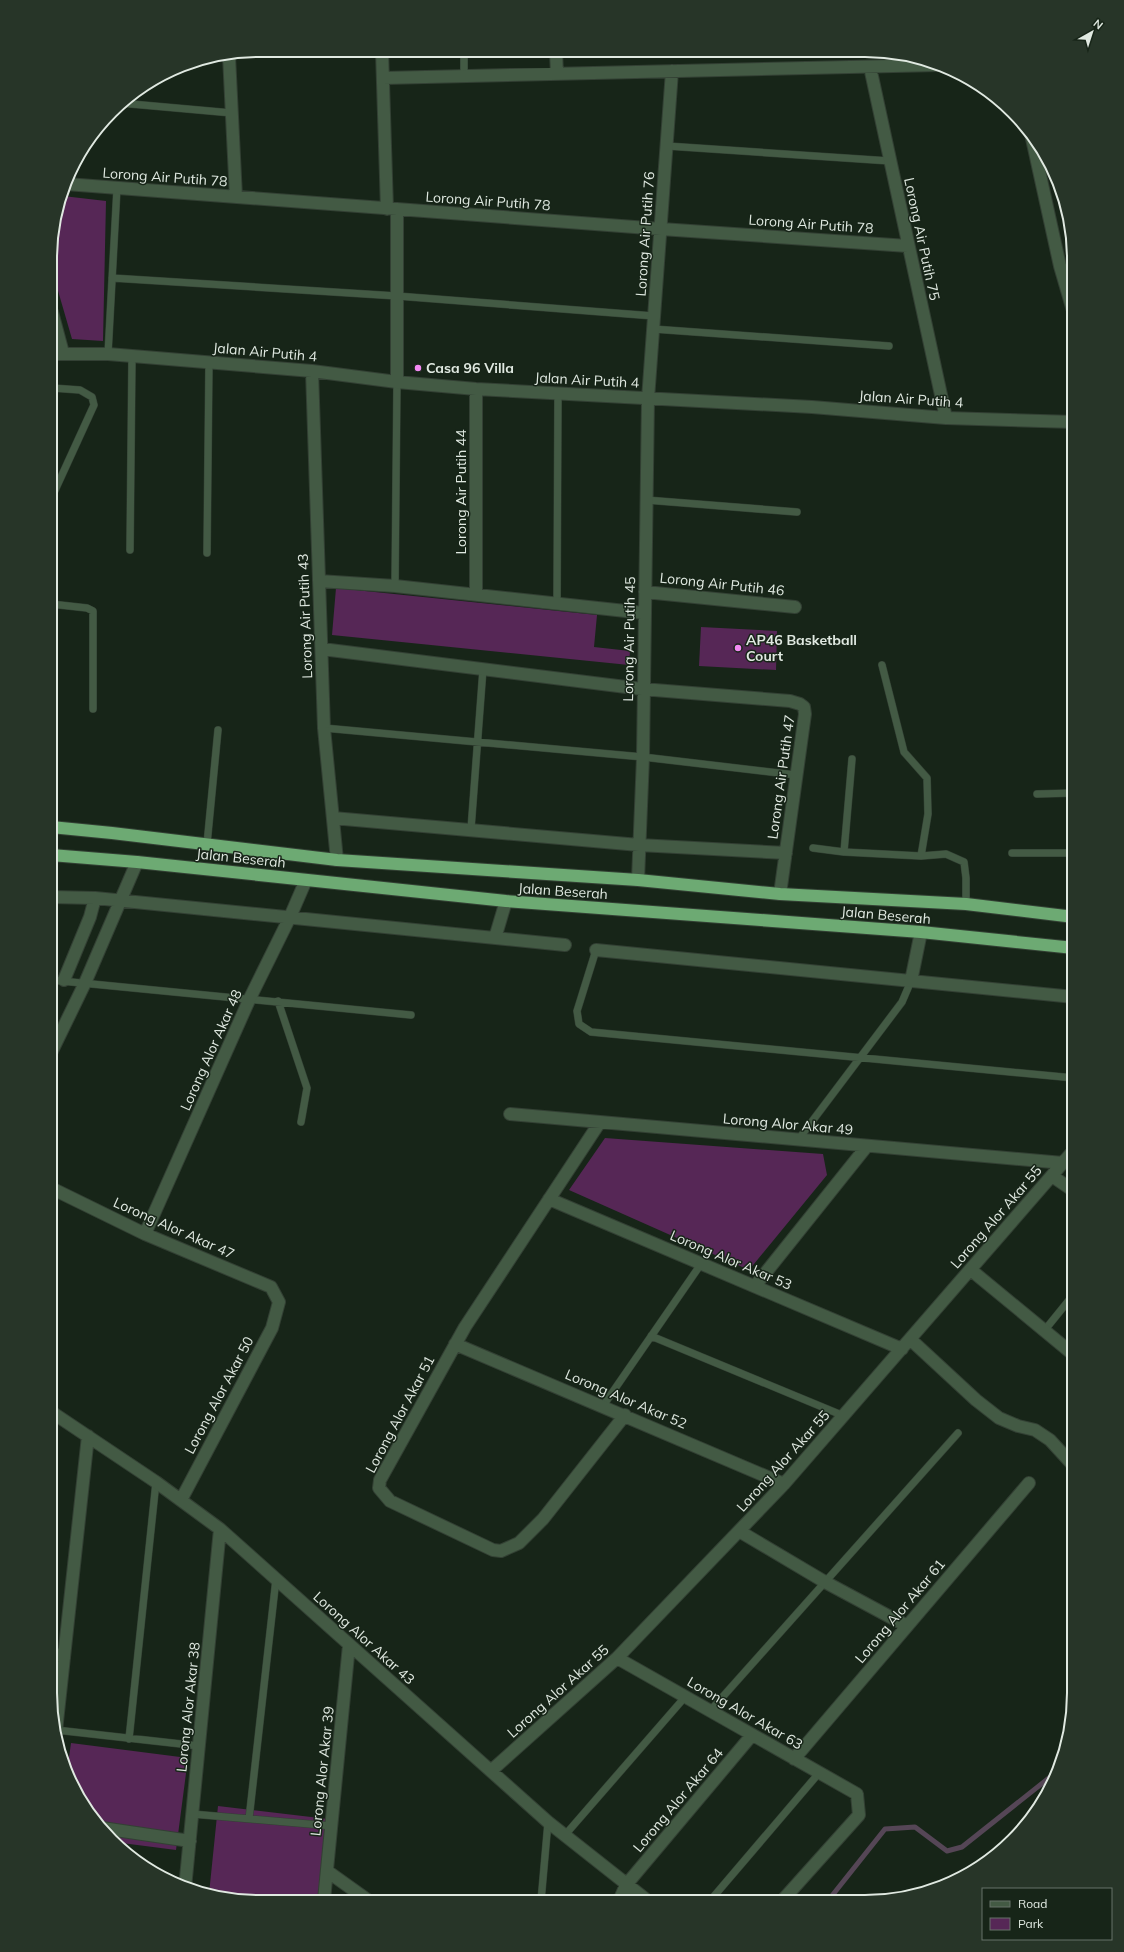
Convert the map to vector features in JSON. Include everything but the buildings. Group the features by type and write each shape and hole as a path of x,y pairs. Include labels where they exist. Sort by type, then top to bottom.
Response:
{"highway":[{"name":"Jalan Beserah","path":"57,828 337,860 638,880 780,894 966,904 1067,916"},
{"name":"Jalan Beserah","path":"57,855 137,862 506,901 921,932 1067,947"}],"street":[{"path":"382,57 397,296 397,382"},
{"path":"556,57 556,74"},
{"path":"229,60 236,197"},
{"path":"383,78 922,65"},
{"name":"Lorong Air Putih 75","path":"870,67 946,418"},
{"name":"Lorong Air Putih 76","path":"648,399 672,71"},
{"path":"1034,149 1060,266 1067,290"},
{"name":"Lorong Air Putih 78","path":"71,184 908,246"},
{"name":"Jalan Air Putih 4","path":"57,354 108,354 209,362 312,371 476,390 812,407 946,418 1067,422"},
{"name":"Lorong Air Putih 43","path":"312,371 324,728 337,860"},
{"name":"Lorong Air Putih 44","path":"476,390 476,594"},
{"name":"Lorong Air Putih 45","path":"638,880 643,757 642,689 648,399"},
{"path":"319,582 395,586 644,613"},
{"name":"Lorong Air Putih 46","path":"645,592 796,607"},
{"path":"322,649 642,689"},
{"name":"Lorong Air Putih 47","path":"642,689 790,701 804,707 805,714 780,894"},
{"path":"332,818 471,829 639,845 786,853"},
{"path":"57,1040 137,862"},
{"name":"Lorong Alor Akar 48","path":"145,1234 250,998 290,917 306,880"},
{"path":"57,896 120,900 566,945"},
{"path":"64,980 90,917 95,898"},
{"path":"495,938 506,901"},
{"path":"911,981 921,932"},
{"path":"596,950 1067,996"},
{"name":"Lorong Alor Akar 49","path":"510,1114 1063,1163"},
{"name":"Lorong Alor Akar 51","path":"600,1122 455,1344 380,1480 379,1488 390,1501 493,1550 501,1551 519,1543 543,1519 626,1415"},
{"path":"755,1286 868,1146"},
{"name":"Lorong Alor Akar 55","path":"492,1770 617,1658 784,1484 1067,1158"},
{"path":"1052,1176 1067,1186"},
{"name":"Lorong Alor Akar 47","path":"57,1191 145,1234 271,1287 279,1302"},
{"name":"Lorong Alor Akar 53","path":"549,1199 902,1349"},
{"path":"970,1270 1067,1349"},
{"name":"Lorong Alor Akar 50","path":"181,1500 272,1328 279,1302"},
{"path":"910,1339 976,1400 999,1418 1018,1426 1035,1430 1050,1440 1067,1459"},
{"name":"Lorong Alor Akar 52","path":"455,1344 626,1415 784,1484"},
{"name":"Lorong Alor Akar 43","path":"57,1416 156,1482 220,1529 349,1645 492,1770 548,1822 640,1895"},
{"path":"58,1713 88,1436"},
{"name":"Lorong Alor Akar 61","path":"794,1759 1029,1483"},
{"name":"Lorong Alor Akar 38","path":"186,1881 220,1529"},
{"path":"739,1531 825,1582 907,1626"},
{"name":"Lorong Alor Akar 39","path":"325,1895 349,1645"},
{"path":"57,1654 64,1658"},
{"name":"Lorong Alor Akar 63","path":"617,1658 857,1794 859,1815 786,1895"},
{"name":"Lorong Alor Akar 64","path":"622,1895 626,1885 752,1735"},
{"path":"110,1829 190,1841"},
{"path":"327,1871 361,1895"}],"lane":[{"path":"464,57 464,76"},
{"path":"130,104 232,113"},
{"path":"667,146 890,162"},
{"path":"108,354 117,188"},
{"path":"112,278 397,296 654,316"},
{"path":"654,329 889,346"},
{"path":"130,550 132,356"},
{"path":"207,553 209,362"},
{"path":"395,586 397,382"},
{"path":"57,388 80,390 92,397 94,405 57,487"},
{"path":"557,603 558,394"},
{"path":"646,500 798,512"},
{"path":"57,605 87,608 94,612 93,709"},
{"path":"882,665 904,752 927,778 928,814 921,856"},
{"path":"471,829 479,742 483,669"},
{"path":"324,728 643,757 796,775"},
{"path":"207,844 218,730"},
{"path":"844,852 852,759"},
{"path":"1037,794 1067,793"},
{"path":"813,848 844,852 921,856 946,854 964,862 966,878 966,904"},
{"path":"1012,853 1067,853"},
{"path":"596,950 577,1011 579,1024 590,1032 859,1056 1067,1077"},
{"path":"57,980 411,1015"},
{"path":"798,1140 859,1056 902,1002 911,981"},
{"path":"278,1001 307,1088 301,1122"},
{"path":"603,1406 701,1264"},
{"path":"1044,1331 1067,1303"},
{"path":"651,1336 844,1416"},
{"path":"710,1711 958,1433"},
{"path":"129,1739 156,1482"},
{"path":"249,1819 276,1579"},
{"path":"564,1835 685,1697"},
{"path":"61,1732 199,1746"},
{"path":"715,1895 819,1773"},
{"path":"192,1814 332,1826"},
{"path":"542,1895 548,1822"}],"green space":[{"path":"67,196 106,201 103,341 72,339 57,287 57,246 61,220"},
{"path":"336,588 597,615 594,647 630,651 629,665 332,635"},
{"name":"AP46 Basketball Court","path":"701,627 777,631 776,670 699,666"},
{"path":"605,1138 823,1154 827,1175 749,1270 569,1190"},
{"path":"71,1743 188,1758 176,1850 124,1843 107,1826 91,1805 72,1770 69,1760"},
{"path":"218,1806 328,1819 320,1895 246,1895 210,1889"}],"waterway":[{"path":"833,1895 885,1829 915,1827 947,1851 962,1847 1047,1779"}],"place":[{"name":"Casa 96 Villa","path":"418,368"},
{"name":"AP46 Basketball Court","path":"738,648"}]}
